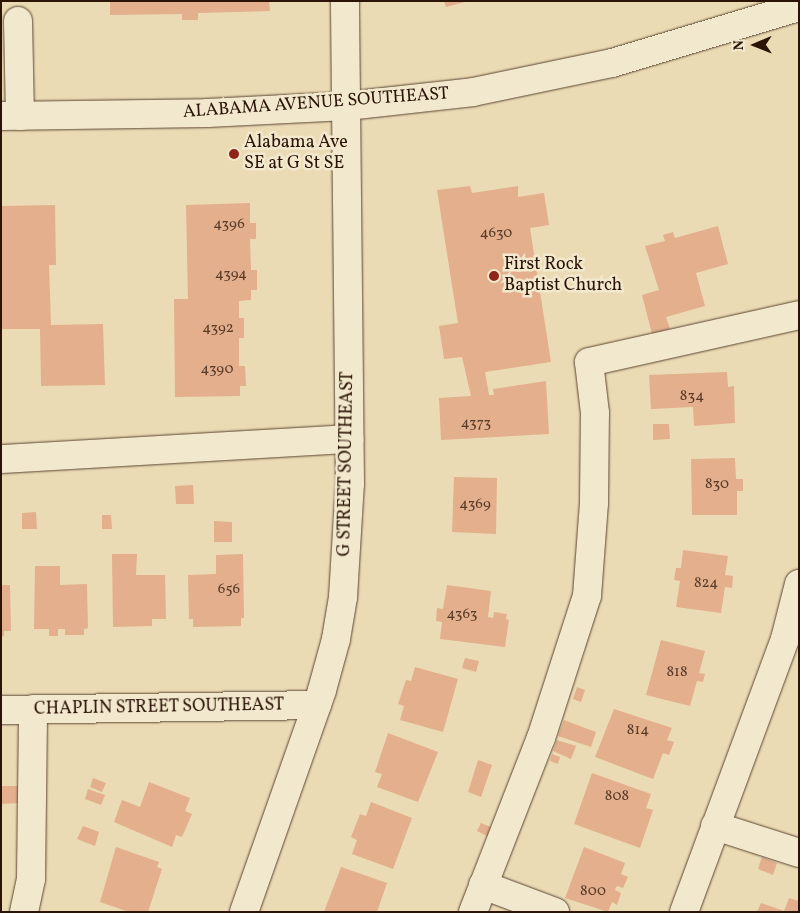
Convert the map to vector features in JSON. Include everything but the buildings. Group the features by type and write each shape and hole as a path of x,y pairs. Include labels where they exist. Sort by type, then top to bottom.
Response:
{"street":[{"name":"G STREET SOUTHEAST","path":"244,912 317,705 336,639 343,597 349,533 350,440 345,1"},
{"name":"ALABAMA AVENUE SOUTHEAST","path":"11,116 207,113 347,106 473,92 566,74 666,48 799,7"},
{"path":"11,116 18,21"},
{"path":"473,912 541,738 587,596 594,485 595,413 590,362 799,315"},
{"path":"1,459 350,440"},
{"path":"684,912 785,639 799,584"},
{"name":"CHAPLIN STREET SOUTHEAST","path":"1,710 317,705"},
{"path":"24,912 31,879 33,710"},
{"path":"716,826 799,853"},
{"path":"483,885 556,912"}],"place":[{"name":"Alabama Ave SE at G St SE","path":"234,154"},
{"name":"First Rock Baptist Church","path":"494,276"}]}
